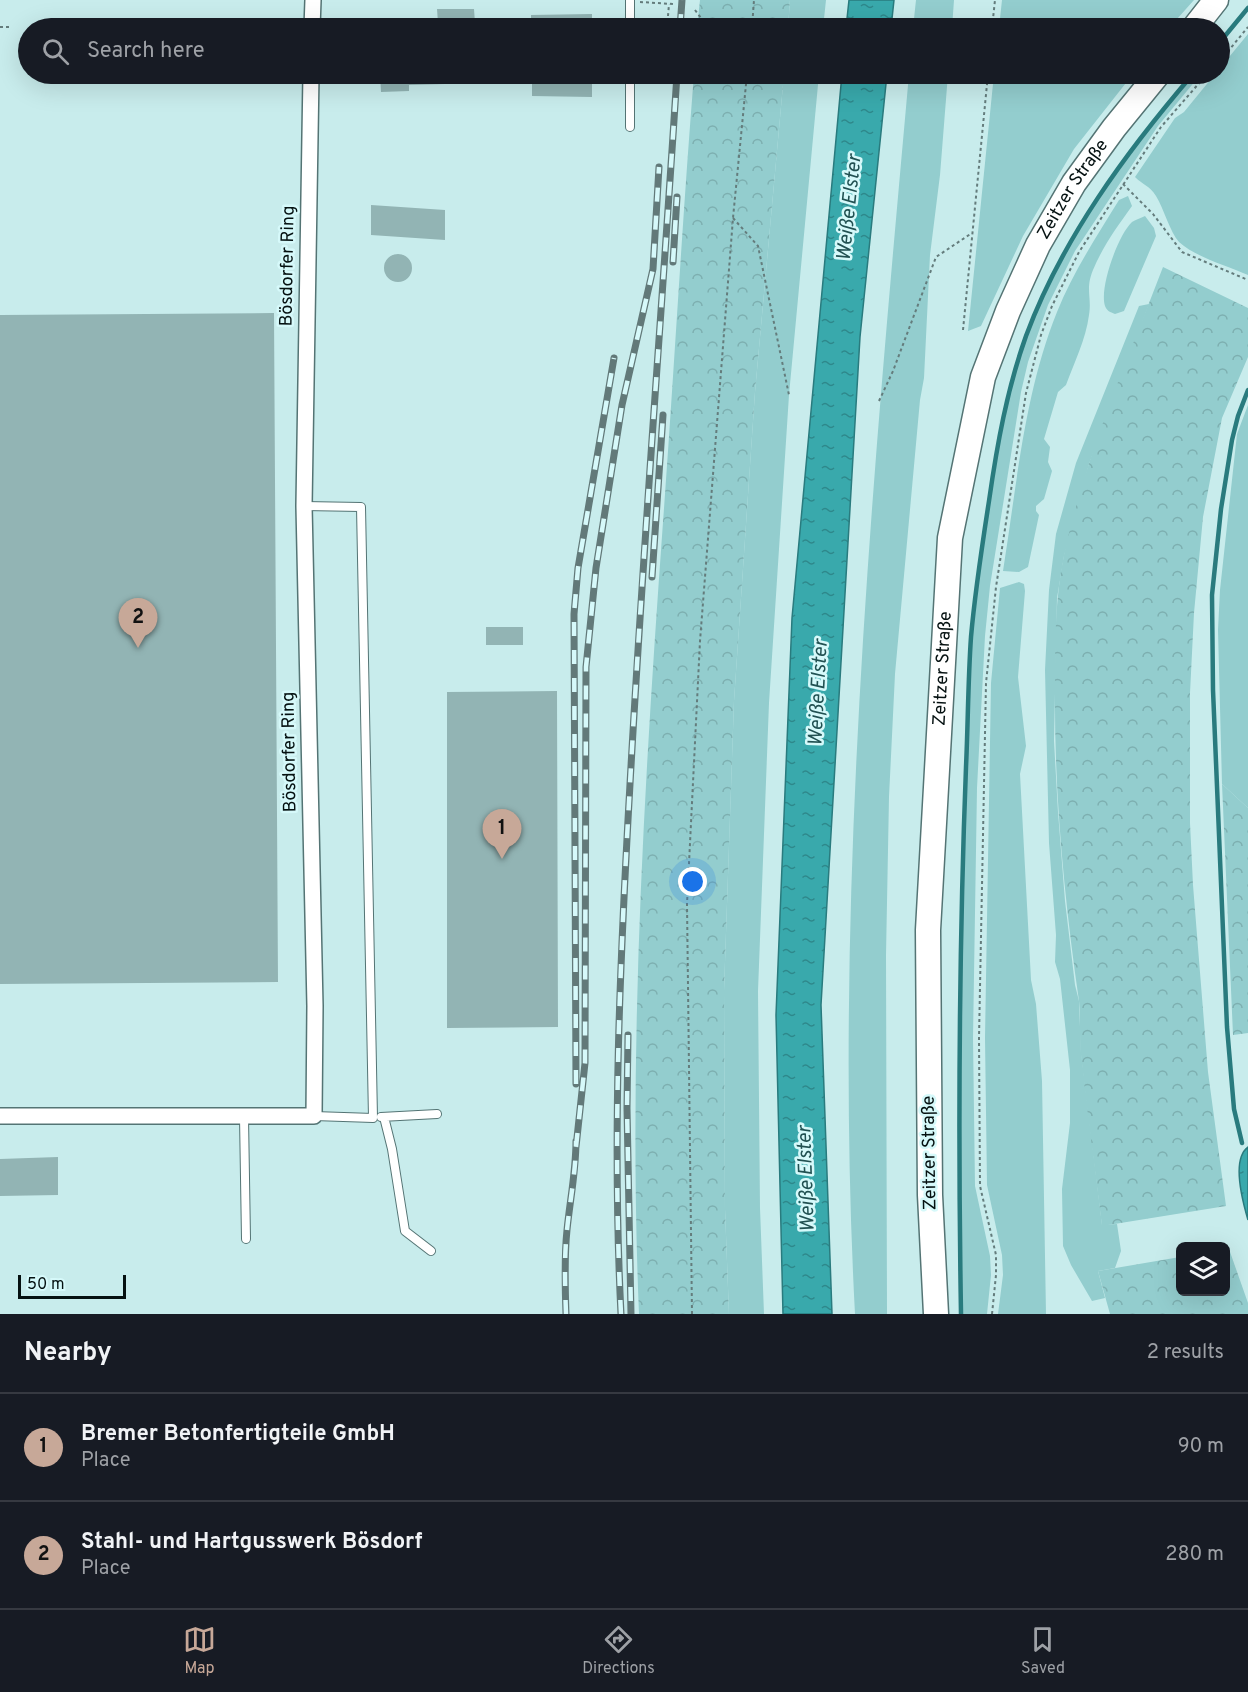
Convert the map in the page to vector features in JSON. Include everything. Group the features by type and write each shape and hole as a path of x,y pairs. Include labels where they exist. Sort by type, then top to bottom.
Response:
{"main road":[{"path":"1202,18 1216,0"},
{"name":"Zeitzer Straße","path":"936,1314 930,1195 928,930 950,538 983,377 1008,311 1038,245 1074,183 1150,84"}],"street":[{"path":"312,18 313,0"},
{"name":"Bösdorfer Ring","path":"311,84 304,506 315,1006 314,1116"},
{"path":"0,1116 244,1118 314,1116"}],"lane":[{"path":"630,0 630,18"},
{"path":"630,84 630,127"},
{"path":"304,506 361,507 373,1118"},
{"path":"314,1116 373,1118 437,1114"},
{"path":"384,1117 392,1149 405,1231 431,1251"},
{"path":"244,1118 246,1239"}],"path":[{"path":"630,0 671,4 669,18"},
{"path":"753,18 754,0"},
{"path":"993,18 995,0"},
{"path":"695,10 701,18"},
{"path":"0,27 12,27"},
{"path":"1230,49 1248,27"},
{"path":"692,1314 687,904 700,641 732,218 746,84"},
{"path":"963,330 987,84"},
{"path":"992,1314 996,1255 980,1186 982,788 989,637 1026,393 1041,335 1074,261 1161,127 1199,84"},
{"path":"1123,183 1153,214 1182,252 1248,280"},
{"path":"732,218 758,246 789,395"},
{"path":"879,400 893,371 936,257 972,233"}],"green space":[{"path":"700,0 790,0 789,18 698,18"},
{"path":"790,0 826,0 824,18 789,18"},
{"path":"916,0 954,0 953,18 914,18"},
{"path":"1002,0 1194,0 1178,18 1000,18"},
{"path":"1248,34 1248,275 1203,257 1179,242 1156,196 1135,177 1175,118 1184,112 1207,84 1230,84 1230,56"},
{"path":"693,84 783,84 755,392 734,701 724,991 725,1209 729,1314 639,1314 635,1116 644,819"},
{"path":"783,84 818,84 789,395 769,703 758,991 760,1208 764,1314 729,1314 725,1209 724,991 734,701 755,392"},
{"path":"908,84 947,84 940,175 930,255 924,378 920,400 895,674 889,797 886,955 887,1314 855,1314 849,1159 849,1004 853,848 860,693 882,383"},
{"path":"993,84 1125,84 1074,149 1023,236 981,326 968,331"},
{"path":"1185,84 1193,84 1158,126 1075,251 1048,305 1028,362 1021,392 990,586 977,788 973,1038 975,1186 990,1256 991,1275 987,1314 961,1314 959,1109 969,669 977,586 999,438 1013,376 1026,336 1058,265 1098,198"},
{"path":"1128,196 1132,206 1106,245 1091,277 1090,309 1085,333 1066,385 1058,392 1044,439 1050,447 1048,462 1052,471 1044,499 1036,506 1039,515 1028,567 1019,572 1003,571 1029,407 1046,343 1063,297 1078,268 1119,200"},
{"path":"1145,216 1154,228 1156,236 1124,311 1115,314 1105,306 1107,275 1121,238 1132,222"},
{"path":"1163,267 1248,308 1248,357 1222,418 1203,517 1194,613 1190,693 1190,823 1193,885 1208,1072 1226,1206 1102,1226 1081,1055 1079,1001 1061,844 1055,726 1056,621 1064,555 1083,481"},
{"path":"1149,304 1089,464 1064,556 1057,598 1054,741 1065,901 1079,1001 1081,1052 1102,1225 1117,1224 1121,1251 1115,1268 1098,1271 1105,1298 1092,1301 1063,1246 1062,1189 1070,1123 1070,1070 1060,979 1055,962 1056,935 1049,843 1045,670 1049,590 1056,534 1076,463 1139,306"},
{"path":"1248,405 1248,808 1222,784 1218,630 1220,590 1237,434"},
{"path":"1019,582 1024,584 1025,591 1018,677 1026,746 1020,774 1031,980 1036,1004 1042,1081 1046,1314 998,1314 1003,1275 1002,1255 987,1185 985,1038 991,683 1000,588"},
{"path":"1222,784 1248,808 1248,1033 1233,1035"},
{"path":"1230,1252 1248,1303 1248,1314 1110,1314 1098,1271 1176,1258 1176,1296 1230,1296"}],"water":[{"path":"849,0 894,0 892,18 847,18"},
{"name":"Weiße Elster","path":"841,84 886,84 860,337 821,1005 832,1314 783,1314 776,1015 792,618"},
{"path":"1248,1147 1248,1220 1241,1193 1239,1171 1243,1153"}],"building":[{"path":"437,9 474,9 475,18 438,18"},
{"path":"592,14 592,18 531,18 531,15"},
{"path":"381,84 445,84 409,85 409,91 381,92"},
{"path":"532,84 592,84 592,97 532,96"},
{"path":"371,205 445,210 445,240 371,235"},
{"path":"398,254 408,258 412,268 408,278 398,282 388,278 384,268 388,258"},
{"path":"274,313 278,982 0,984 0,315"},
{"path":"486,627 523,627 523,645 486,645"},
{"path":"557,691 558,1027 447,1028 447,692"},
{"path":"58,1157 58,1195 0,1196 0,1159"}],"waterway":[{"path":"1230,30 1248,8"},
{"path":"961,1314 959,1109 969,669 977,586 999,438 1013,376 1026,336 1058,265 1077,231 1120,166 1185,84"},
{"path":"1242,1143 1234,1109 1227,1027 1213,690 1212,595 1221,509 1232,440 1248,390"}],"railway":[{"path":"681,18 682,0"},
{"path":"621,1314 617,1115 623,916 641,606 676,84"},
{"path":"576,1147 585,1063 586,667 596,568 622,405 653,269 659,167"},
{"path":"673,262 677,197"},
{"path":"576,1084 574,614 578,568 614,358"},
{"path":"652,577 663,415"},
{"path":"628,1035 631,1314"},
{"path":"566,1314 565,1251 576,1141"}],"place":[{"name":"Stahl- und Hartgusswerk Bösdorf","path":"138,648"},
{"name":"Bremer Betonfertigteile GmbH","path":"502,859"}]}
